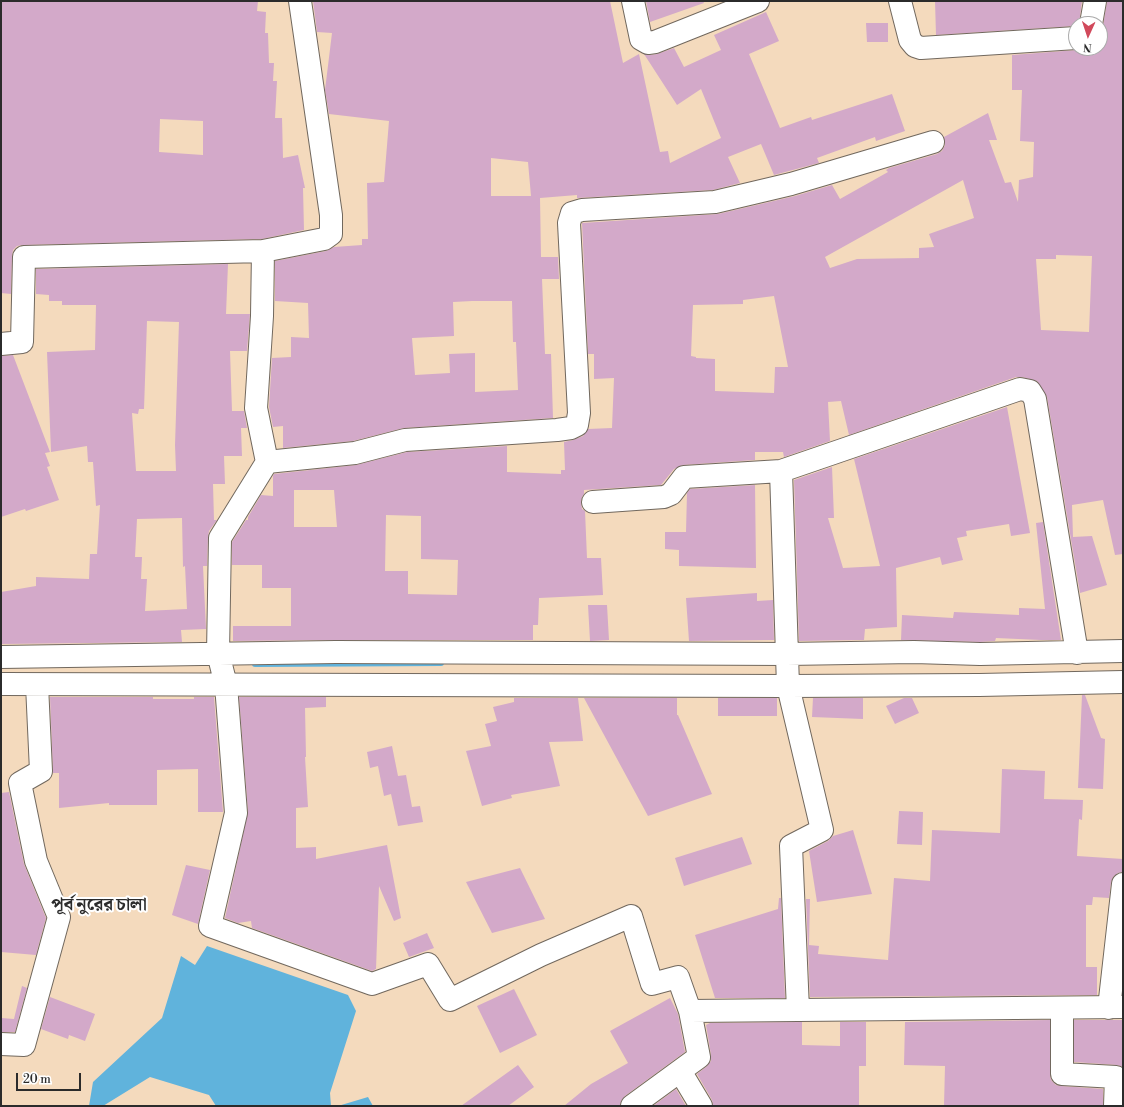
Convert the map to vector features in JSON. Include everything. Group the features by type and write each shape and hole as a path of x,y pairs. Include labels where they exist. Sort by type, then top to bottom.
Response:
{"street":[{"path":"1,344 22,342 24,257 263,251 324,239 331,234 331,215 300,1"},
{"path":"633,1 641,40 648,43 655,42 758,1"},
{"path":"900,1 910,40 915,46 921,48 1068,39"},
{"path":"1092,16 1095,1"},
{"path":"267,462 355,453 405,440 571,428 577,425 579,413 569,223 572,213 582,210 715,202 791,184 933,142"},
{"path":"263,251 262,316 256,408 267,462 220,538 218,653 226,685 236,813 210,926 372,984 428,964 450,1000 541,955 631,916 652,984 678,977 690,1011 699,1057 632,1106"},
{"path":"593,502 664,497 671,494 684,477 781,471 1020,389 1030,391 1034,399 1077,652"},
{"path":"781,471 788,686 822,830 791,846 798,1010"},
{"path":"1,657 218,653 556,652 787,654 914,652 980,654 1123,651"},
{"path":"979,685 980,654"},
{"path":"1,684 788,686 979,685 1123,682"},
{"path":"1,1044 24,1044 59,917 36,862 20,783 41,771 36,685"},
{"path":"690,1011 1116,1007 1123,884"},
{"path":"1062,1008 1062,1074 1116,1077 1115,1106"},
{"path":"680,1071 701,1106"}],"water":[{"path":"207,946 348,995 356,1011 330,1093 331,1106 216,1106 209,1095 150,1077 103,1106 89,1106 93,1082 162,1018 181,956 195,965"},
{"path":"368,1097 373,1106 338,1106"}],"building":[{"path":"1,1 258,1 257,11 266,12 265,33 268,33 269,63 274,63 273,81 277,81 275,118 282,118 283,158 298,155 305,188 303,188 304,230 262,239 17,246 13,250 12,256 11,294 1,293","holes":["160,119 203,121 203,155 159,152"]},
{"path":"313,1 610,1 623,63 639,54 660,152 668,151 670,163 721,138 701,89 677,105 644,54 657,54 674,48 684,67 721,50 714,35 766,12 779,41 749,54 780,128 811,117 812,120 892,94 905,131 876,141 875,137 817,158 819,163 774,175 761,144 728,157 740,183 713,190 577,198 577,195 540,198 541,257 558,257 559,279 542,279 545,354 551,354 553,418 404,428 353,441 283,448 283,426 273,427 269,407 272,358 291,357 291,337 309,338 308,303 275,301 275,261 326,251 334,247 362,245 362,239 368,239 367,183 384,182 389,121 329,114 325,90 332,33 317,32","holes":["491,158 528,162 531,196 491,196","512,301 513,342 516,342 518,390 475,392 475,353 449,354 450,373 415,375 412,338 454,336 453,302"]},
{"path":"646,1 703,1 704,3 650,22"},
{"path":"935,1 1082,1 1080,16 1068,16 1068,27 936,35"},
{"path":"1107,1 1123,1 1123,554 1115,555 1103,500 1072,505 1073,537 1092,536 1107,585 1080,593 1047,397 1037,381 1016,377 849,435 841,401 828,402 830,441 784,457 783,452 755,452 755,460 683,465 674,469 661,485 584,490 581,502 582,509 585,511 587,558 601,558 603,595 539,598 538,625 533,625 533,640 233,641 233,626 291,626 291,588 262,588 262,565 232,565 232,542 246,520 248,520 248,517 261,495 273,496 274,474 356,465 407,452 507,446 507,472 561,474 561,470 565,470 564,442 583,436 588,429 612,428 614,378 594,379 594,354 588,354 582,223 718,214 795,196 832,185 840,199 888,172 886,170 889,168 937,154 942,151 945,145 944,137 988,113 997,140 989,140 1005,183 1011,182 1018,202 1019,180 1033,177 1034,142 1020,141 1022,90 1012,90 1012,55 1068,51 1068,56 1108,56 1108,16 1105,16","holes":["963,180 974,218 929,234 934,247 919,248 919,258 857,259 830,268 825,257","1056,255 1092,256 1089,332 1041,330 1036,259 1056,259","774,296 788,367 775,367 774,393 715,391 715,359 696,358 691,356 693,305 743,304 743,300","294,490 334,490 337,527 294,527","386,515 421,516 421,559 458,560 457,595 408,594 408,571 385,571"]},
{"path":"866,23 888,23 888,42 867,42"},
{"path":"228,264 226,314 250,314 247,351 230,351 232,411 244,411 247,428 241,428 242,456 224,456 225,484 213,484 214,520 217,520 209,531 207,566 203,566 206,629 181,630 182,642 1,644 1,592 36,586 36,577 89,579 90,554 97,554 100,505 96,506 93,462 88,462 87,446 51,452 47,352 95,350 96,305 62,305 62,301 49,301 49,295 36,294 36,269","holes":["147,321 179,322 175,445 176,471 136,471 132,413 138,414 139,409 144,409","182,518 183,567 185,566 187,609 145,611 147,579 141,579 142,557 135,557 137,519"]},
{"path":"13,355 50,452 45,453 50,466 47,467 59,500 26,511 25,509 1,517 1,356"},
{"path":"1007,407 1030,533 1011,536 1009,524 966,531 967,536 957,538 963,560 942,565 940,557 896,568 897,627 865,629 864,640 799,641 794,480 832,467 834,518 828,518 843,568 880,566 854,459"},
{"path":"755,485 756,568 679,566 679,550 665,549 665,532 686,532 687,493 690,489"},
{"path":"1043,522 1061,640 996,638 995,641 980,642 901,640 902,615 953,618 954,612 1019,615 1019,608 1045,609 1036,523"},
{"path":"757,593 757,601 773,600 774,640 689,641 686,598"},
{"path":"588,605 607,605 609,640 590,641"},
{"path":"1082,695 1085,695 1101,738 1105,739 1103,789 1078,788"},
{"path":"50,697 153,697 153,699 194,699 194,697 214,697 223,812 198,812 198,769 157,770 157,805 109,805 109,803 59,808 59,773 53,773"},
{"path":"239,697 326,697 326,707 305,708 305,757 308,807 296,808 296,848 316,847 316,859 387,845 401,918 394,921 379,886 376,969 372,971 252,928 251,921 238,923 225,918 248,812"},
{"path":"514,698 578,698 583,741 549,742 560,786 511,795 512,798 482,806 466,751 491,746 485,724 497,721 493,707 514,702"},
{"path":"584,698 677,698 677,715 712,794 648,816"},
{"path":"718,698 777,698 777,716 718,716"},
{"path":"813,698 863,698 863,719 812,717"},
{"path":"904,698 912,698 919,713 895,724 886,706"},
{"path":"392,746 398,776 406,775 412,807 420,806 423,822 398,826 391,794 384,796 378,766 370,768 367,752"},
{"path":"1002,769 1045,771 1044,799 1083,800 1082,820 1079,819 1077,856 1123,859 1123,872 1118,873 1113,877 1109,898 1093,897 1092,905 1086,905 1086,967 1097,967 1097,995 810,997 806,899 810,899 809,945 819,946 818,954 888,960 894,878 930,881 932,830 1000,833"},
{"path":"9,792 24,864 46,918 36,955 1,952 1,793"},
{"path":"899,811 923,812 922,845 897,844"},
{"path":"853,830 872,894 817,902 809,851 828,841 833,836"},
{"path":"742,837 752,864 684,886 675,858"},
{"path":"186,865 210,870 198,924 172,915"},
{"path":"520,868 545,919 492,933 466,882"},
{"path":"779,898 781,898 785,998 715,998 695,935 778,909"},
{"path":"427,933 434,948 409,957 403,943"},
{"path":"22,986 27,988 15,1032 1,1032 1,1018 14,1019"},
{"path":"514,989 537,1035 500,1053 477,1006"},
{"path":"50,997 95,1014 85,1041 69,1035 68,1039 41,1029"},
{"path":"670,998 678,1014 685,1052 625,1096 621,1101 620,1106 564,1106 591,1084 628,1063 610,1031"},
{"path":"1050,1020 1051,1080 1056,1085 1061,1086 1103,1089 1103,1106 944,1106 945,1066 904,1065 905,1022"},
{"path":"1074,1020 1123,1020 1123,1067 1117,1065 1074,1062"},
{"path":"802,1022 802,1045 840,1046 840,1022 866,1022 866,1066 859,1066 859,1106 713,1106 712,1100 697,1074 711,1061 706,1025 710,1023"},
{"path":"518,1065 534,1087 508,1106 461,1106"},
{"path":"676,1089 686,1106 653,1106"}],"waterway":[{"path":"255,664 441,663"}],"district":[{"name":"পূর্ব নুরের চালা","path":"99,906"}]}
